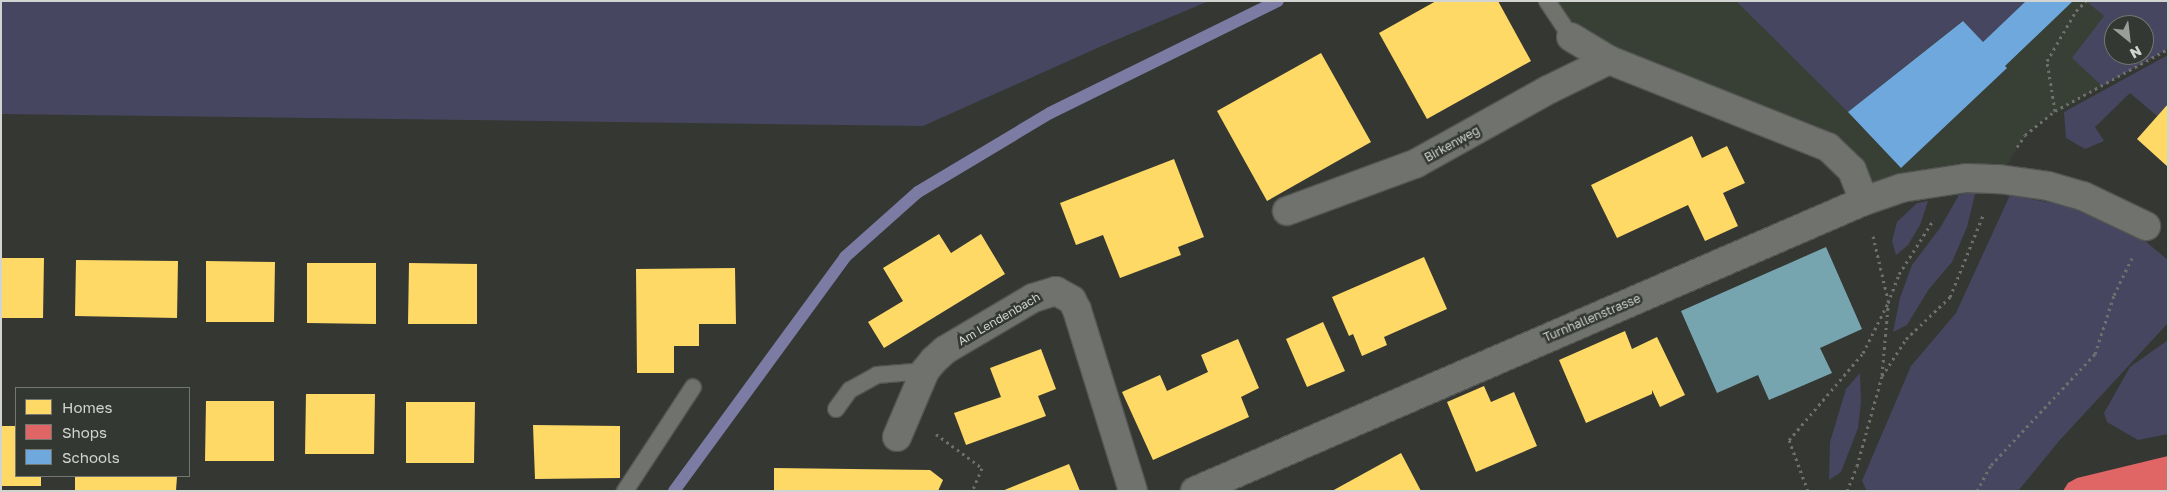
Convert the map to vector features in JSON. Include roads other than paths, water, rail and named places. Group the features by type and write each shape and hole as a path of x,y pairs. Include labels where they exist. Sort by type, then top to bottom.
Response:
{"street":[{"path":"1571,37 1609,60 1828,147 1852,170 1864,201"},
{"name":"Birkenweg","path":"1287,211 1415,164 1550,89 1609,60"},
{"name":"Turnhallenstrasse","path":"1194,491 1864,201 1901,188 1956,179 1998,179 2048,186 2083,196 2146,226"},
{"name":"Am Lendenbach","path":"902,425 925,371 945,350 1033,298 1056,291 1072,300 1078,310 1133,491"}],"lane":[{"path":"1547,1 1571,37"},
{"path":"836,410 850,390 877,375 925,371"},
{"path":"625,491 693,387"}],"waterway":[{"path":"674,491 845,257 918,192 1050,113 1278,1"}]}
